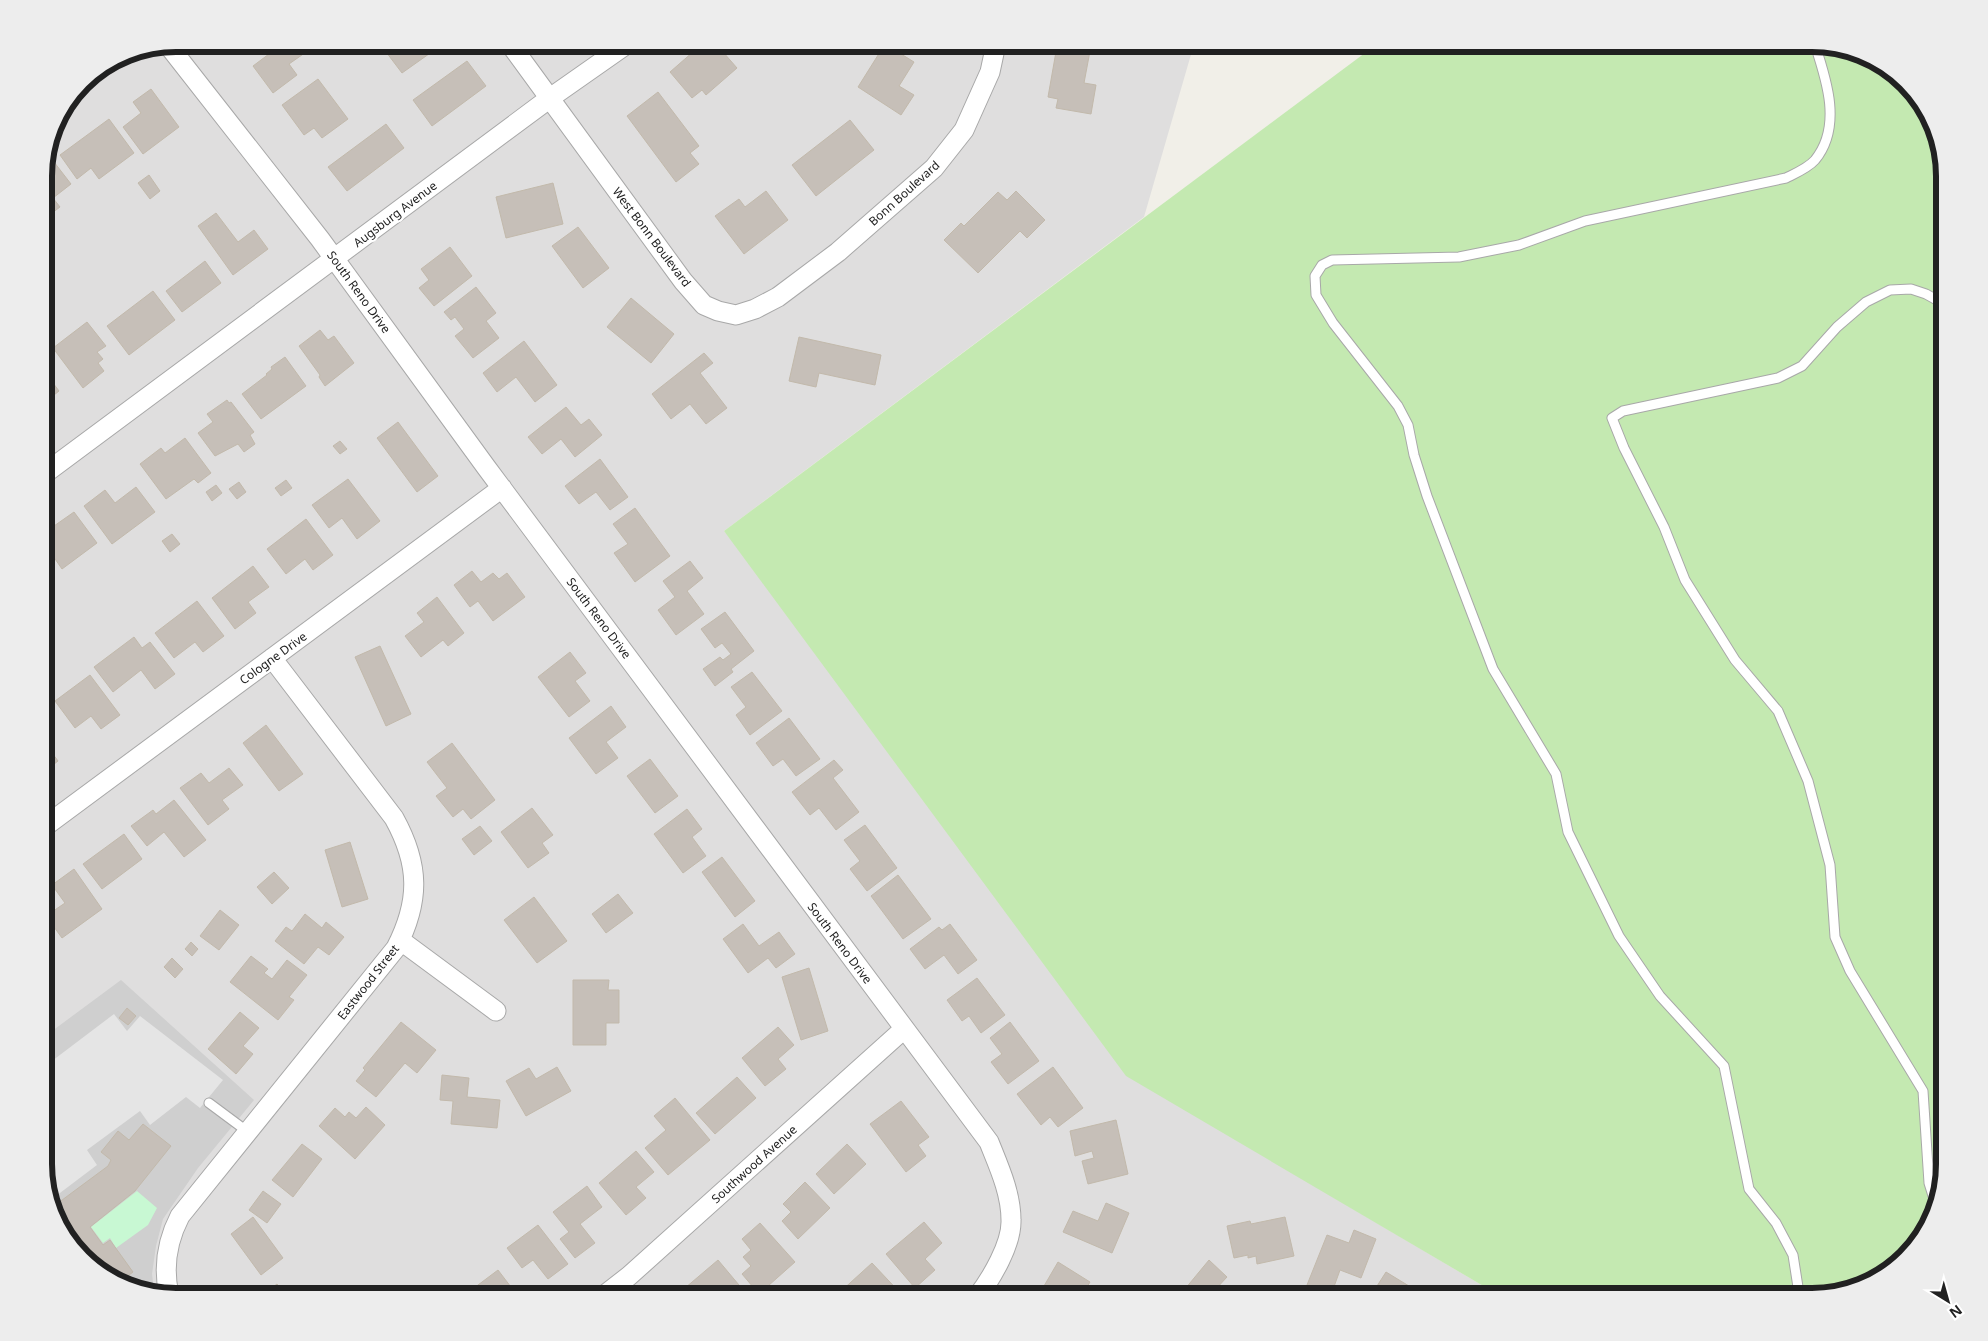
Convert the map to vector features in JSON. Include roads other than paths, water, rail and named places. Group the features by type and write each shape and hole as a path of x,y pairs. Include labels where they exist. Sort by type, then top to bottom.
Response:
{"street":[{"name":"Bonn Boulevard","path":"838,252 934,168 964,130 990,72 994,52"},
{"name":"South Reno Drive","path":"174,53 335,259 502,488 989,1142 1006,1187 1012,1222 1004,1251 983,1288"},
{"name":"West Bonn Boulevard","path":"517,53 683,281 704,305 718,311 736,315 755,309 778,297 838,252"},
{"name":"Augsburg Avenue","path":"53,467 550,98 615,53"},
{"name":"Cologne Drive","path":"53,820 502,488"},
{"name":"Eastwood Street","path":"167,1287 166,1270 168,1248 180,1216 386,961 406,928 413,906 415,883 412,860 405,838 394,818 272,658"},
{"path":"400,940 496,1012"},
{"name":"Southwood Avenue","path":"614,1288 904,1029"}],"lane":[{"path":"1798,1288 1793,1255 1776,1223 1750,1189 1724,1066 1660,996 1619,936 1568,832 1556,774 1493,669 1427,496 1414,455 1408,425 1398,406 1333,323 1316,295 1315,276 1322,265 1332,260 1459,257 1519,245 1585,221 1786,178 1802,170 1815,160 1827,138 1830,112 1827,83 1817,53"},
{"path":"1932,1192 1929,1183 1923,1091 1850,971 1836,937 1830,865 1808,782 1778,711 1735,660 1685,580 1664,526 1624,448 1612,418 1623,411 1778,378 1802,366 1837,328 1866,302 1890,290 1911,289 1936,300"},
{"path":"210,1103 248,1132"}]}
